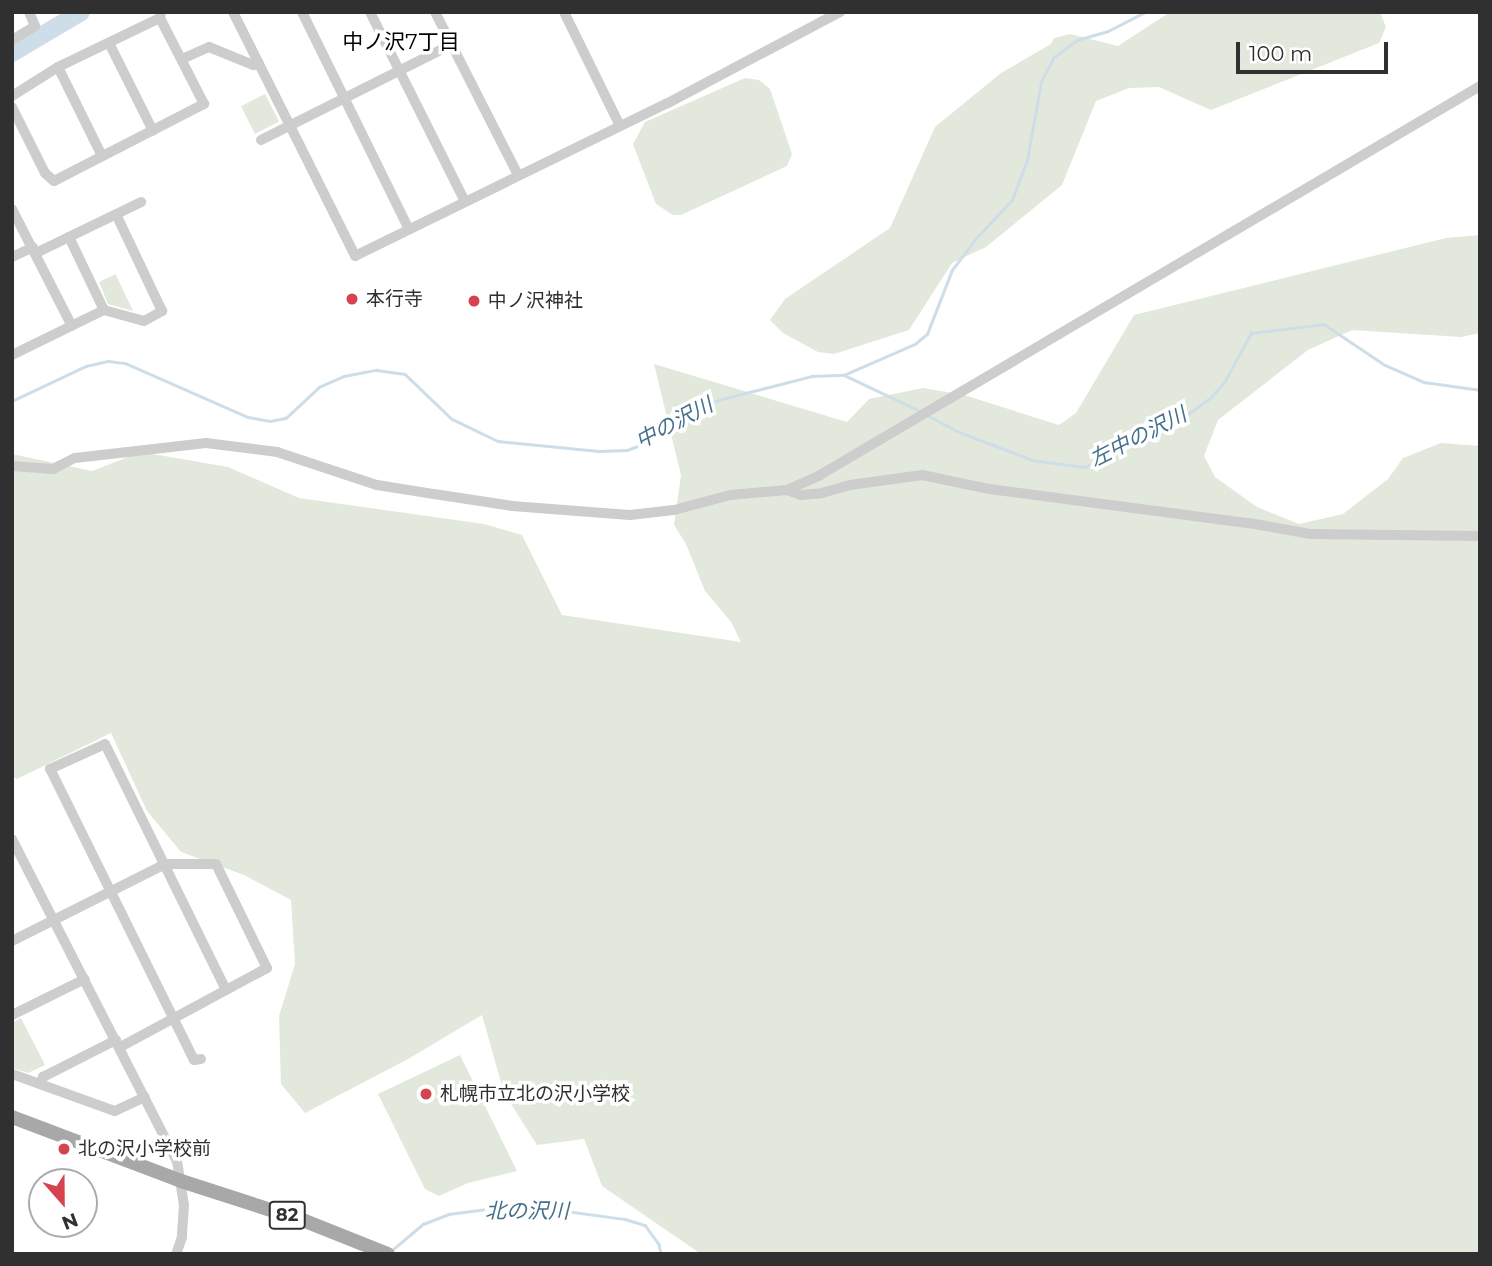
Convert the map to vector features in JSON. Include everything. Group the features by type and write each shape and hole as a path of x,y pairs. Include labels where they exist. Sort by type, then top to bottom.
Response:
{"main road":[{"name":"82","path":"12,1117 181,1181 388,1254"}],"street":[{"path":"12,40 35,26 29,12"},
{"path":"233,12 355,256 747,63 840,12"},
{"path":"302,12 409,229"},
{"path":"370,12 465,202"},
{"path":"435,12 518,175"},
{"path":"564,12 620,125"},
{"path":"12,96 58,67 160,15 204,104 54,181 45,173 12,107"},
{"path":"109,43 153,131"},
{"path":"261,140 451,46"},
{"path":"182,59 209,47 253,65 259,63"},
{"path":"58,67 102,156"},
{"path":"12,466 53,469 75,458 206,443 277,452 377,485 512,506 630,515 674,510 730,495 787,490 820,475 1480,86"},
{"path":"12,257 69,237 141,202"},
{"path":"12,209 72,326"},
{"path":"12,355 104,310 144,321 162,311 116,214"},
{"path":"69,237 104,310"},
{"path":"787,490 801,495 822,493 850,485 922,475 989,489 1249,523 1310,534 1480,536"},
{"path":"201,1059 194,1060 50,769 105,744 226,990"},
{"path":"12,839 16,859 85,979 177,1161 184,1205 183,1237 176,1254"},
{"path":"12,941 165,864 216,864 267,968 174,1018 44,1077 40,1084"},
{"path":"12,1015 85,979"},
{"path":"12,1074 115,1111 145,1097"}],"shaded area":[{"path":"1170,12 1380,12 1386,27 1379,43 1211,110 1159,87 1129,88 1096,101 1062,185 986,247 952,263 909,330 834,354 818,352 783,333 770,320 785,299 890,228 935,127 1001,73 1051,44 1054,38 1070,34 1118,46"},
{"path":"745,78 759,80 770,89 792,154 787,166 681,215 673,215 656,204 633,144 645,122"},
{"path":"265,94 279,122 255,134 241,106"},
{"path":"1480,235 1480,333 1461,337 1352,330 1308,350 1218,420 1204,456 1215,477 1257,507 1299,524 1343,514 1388,479 1403,458 1441,443 1480,446 1480,1254 701,1254 602,1186 584,1139 537,1145 504,1093 482,1015 408,1059 305,1113 281,1084 279,1016 295,964 291,900 244,875 181,852 147,811 111,733 17,779 12,776 12,454 92,471 141,452 228,467 299,498 484,524 522,535 562,615 741,642 731,622 705,591 686,544 674,525 681,475 654,364 847,422 869,399 923,388 964,395 1059,425 1076,413 1134,315 1446,238"},
{"path":"116,274 133,311 108,304 99,282"},
{"path":"21,1018 45,1065 28,1073 12,1068 12,1023"},
{"path":"460,1055 517,1171 468,1183 439,1196 425,1189 378,1094"}],"waterway":[{"path":"12,53 81,12"},
{"name":"中の沢川","path":"12,401 86,366 108,361 125,363 248,417 270,421 286,418 319,387 344,376 376,370 405,374 452,419 498,441 599,451 627,450 641,445 687,414 718,400 812,376 844,375 915,344 927,334 952,270 977,237 1012,200 1027,160 1041,82 1054,57 1077,40 1108,31 1145,12"},
{"name":"左中の沢川","path":"929,416 957,431 1032,460 1084,467 1102,461 1131,436 1188,414 1211,397 1225,381 1251,333 1324,324 1385,365 1424,382 1480,390"},
{"name":"左中の沢川","path":"844,375 920,411"},
{"name":"北の沢川","path":"391,1251 423,1224 449,1214 494,1208 551,1209 625,1219 645,1225 659,1244 661,1254"}],"place":[{"name":"本行寺","path":"352,299"},
{"name":"中ノ沢神社","path":"474,301"},
{"name":"札幌市立北の沢小学校","path":"426,1094"},
{"name":"北の沢小学校前","path":"64,1149"}],"district":[{"name":"中ノ沢7丁目","path":"401,42"}]}
